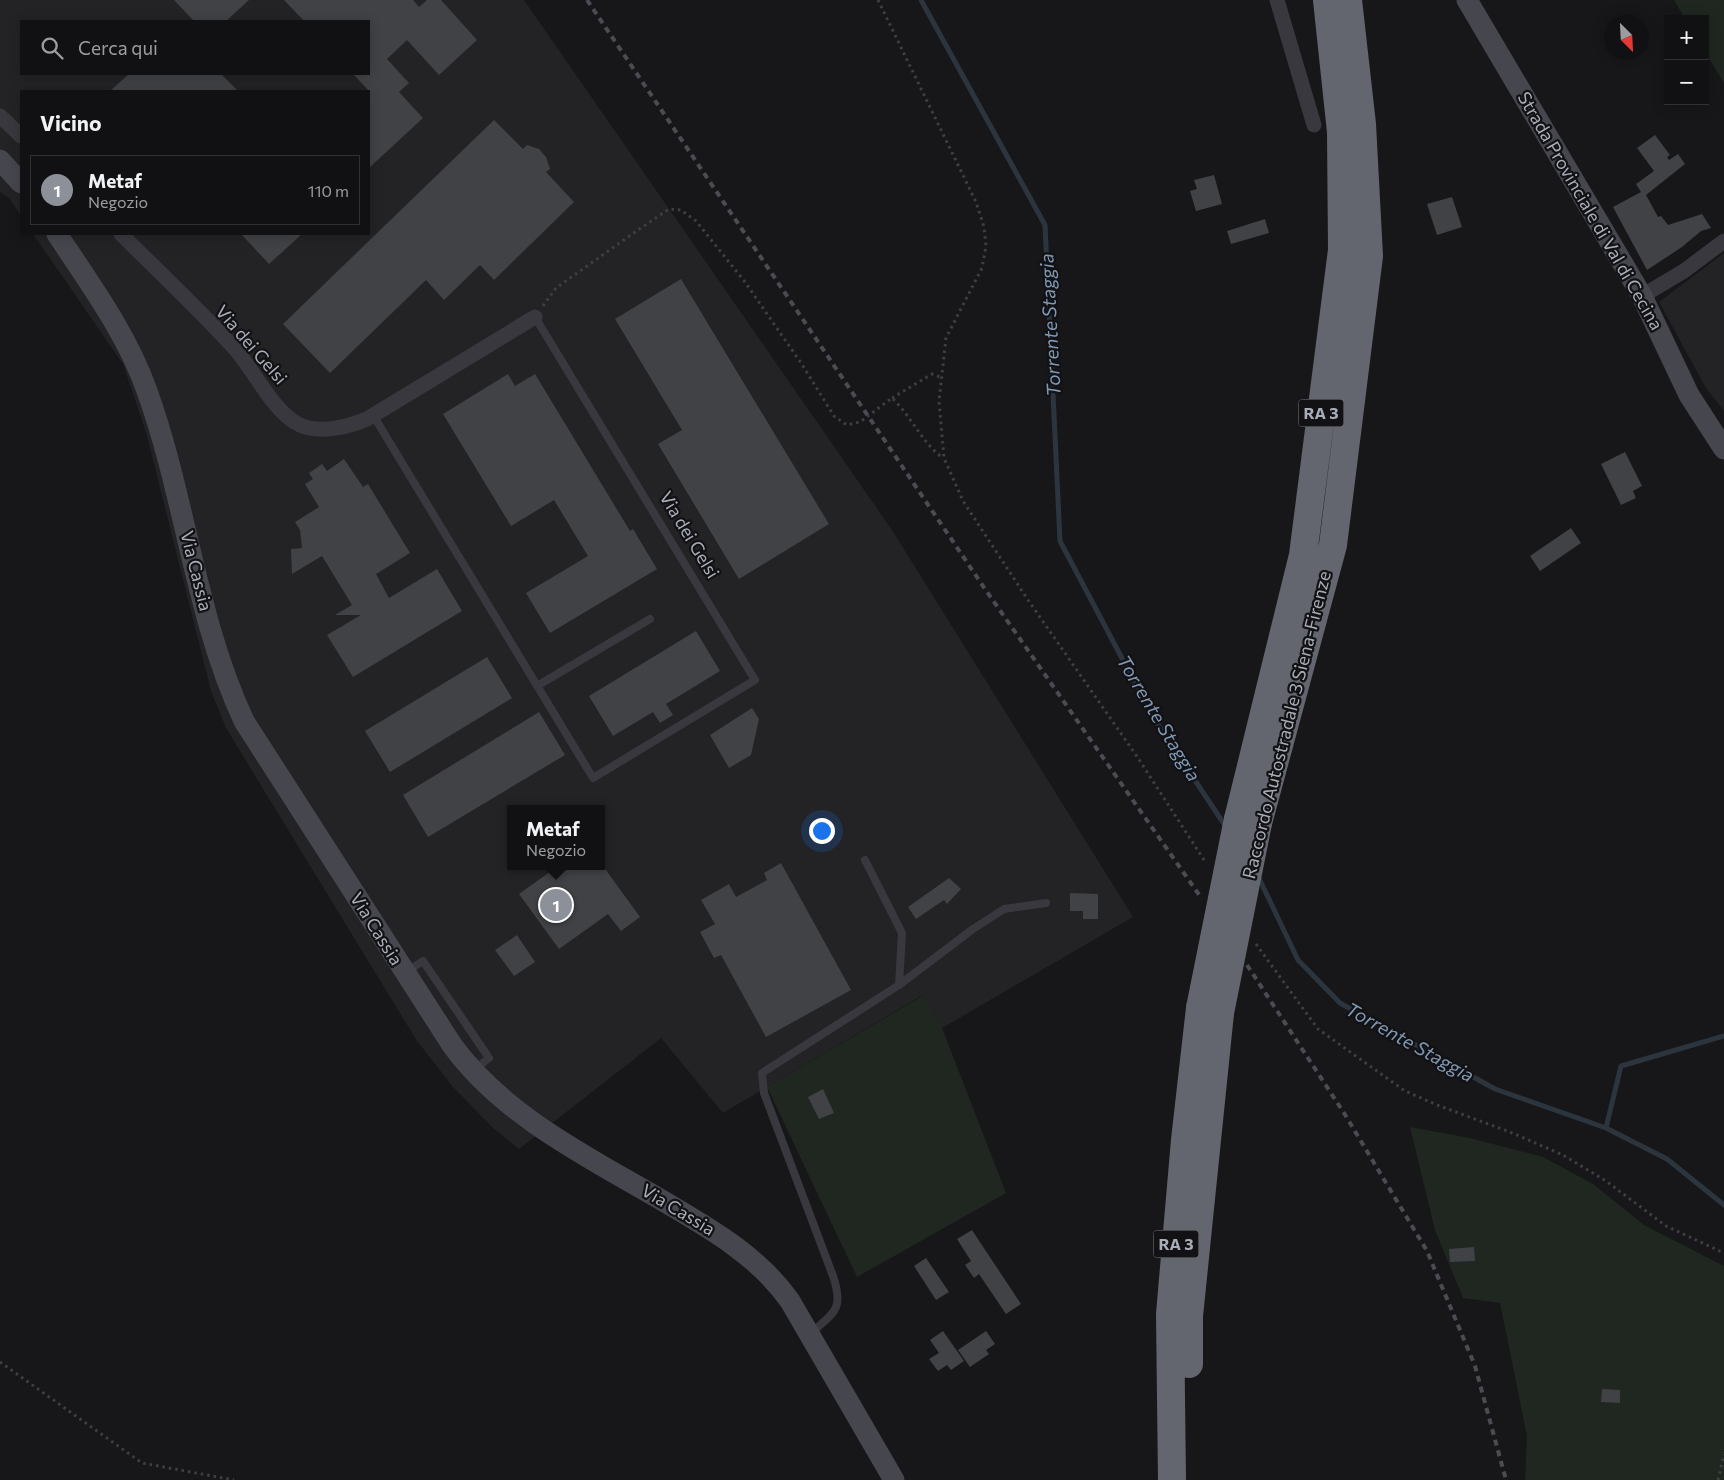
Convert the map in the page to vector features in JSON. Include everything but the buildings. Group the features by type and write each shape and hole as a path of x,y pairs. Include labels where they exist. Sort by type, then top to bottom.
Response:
{"highway":[{"name":"Raccordo Autostradale 3 Siena-Firenze","path":"1172,1480 1170,1314 1185,1140 1303,555 1342,250 1341,132 1327,0"},
{"name":"Raccordo Autostradale 3 Siena-Firenze","path":"1248,821 1333,546 1369,256 1362,124 1348,0"},
{"name":"Raccordo Autostradale 3 Siena-Firenze","path":"1189,1480 1190,1316 1210,1011"}],"main road":[{"name":"Strada Provinciale di Val di Cecina","path":"1467,0 1642,296 1689,395 1724,449"},
{"path":"0,160 20,182"},
{"name":"Via Cassia","path":"59,235 117,327 146,389 164,447 206,611 229,685 242,716 404,973 452,1045 473,1071 504,1100 538,1124 726,1239 780,1287 894,1480"}],"street":[{"path":"1277,0 1314,125"},
{"path":"0,116 20,135"},
{"name":"Via dei Gelsi","path":"122,235 234,348 282,411 294,422 305,427 328,429 354,424 373,415 534,317"},
{"path":"1642,296 1684,271 1724,241"}],"lane":[{"name":"Via dei Gelsi","path":"373,415 593,778 755,680 534,317"},
{"path":"537,686 650,619"},
{"path":"865,860 902,933 899,985"},
{"path":"809,1334 838,1307 838,1293 834,1276 764,1094 762,1073 899,985 973,928 1004,909 1046,903"}],"path":[{"path":"878,0 976,202 984,227 986,246 982,268 946,338 940,377 939,401 944,458 963,502 1028,600 1136,755 1209,868"},
{"path":"534,317 556,288 669,209 682,210 696,221 745,282 801,362 834,416 846,425 860,422 892,398 932,374 940,377"},
{"path":"892,398 907,412 931,449 944,458"},
{"path":"1256,943 1318,1028 1405,1091 1437,1106 1510,1132 1563,1155 1606,1181 1666,1226 1724,1253"},
{"path":"0,1362 142,1464 234,1480"},
{"path":"1718,1480 1724,1454"}],"shaded area":[{"path":"0,0 524,0 892,530 1133,917 942,1028 923,995 723,1113 661,1038 519,1149 493,1128 453,1087 417,1041 226,728 211,691 146,432 123,364 34,235 370,235 370,90 20,90 20,214 9,198 0,192"},
{"path":"1674,0 1724,0 1724,83 1709,59 1709,15 1683,15"},
{"path":"1724,253 1724,411 1706,388 1659,302"},
{"path":"924,995 942,1028 1006,1193 857,1277 767,1087"},
{"path":"1410,1127 1470,1138 1543,1157 1593,1184 1644,1225 1724,1266 1724,1480 1525,1480 1527,1436 1500,1303 1463,1298 1435,1230"}],"waterway":[{"name":"Torrente Staggia","path":"921,0 1045,225 1060,541 1153,717 1226,827"},
{"name":"Torrente Staggia","path":"1257,874 1298,960 1340,1003 1495,1089 1606,1128 1667,1159 1724,1205"},
{"path":"1606,1128 1621,1066 1724,1036"}],"railway":[{"path":"587,0 985,589 1202,899"},
{"path":"1247,965 1344,1113 1427,1251 1475,1366 1506,1480"}],"place":[{"name":"Metaf","path":"556,905"}]}
